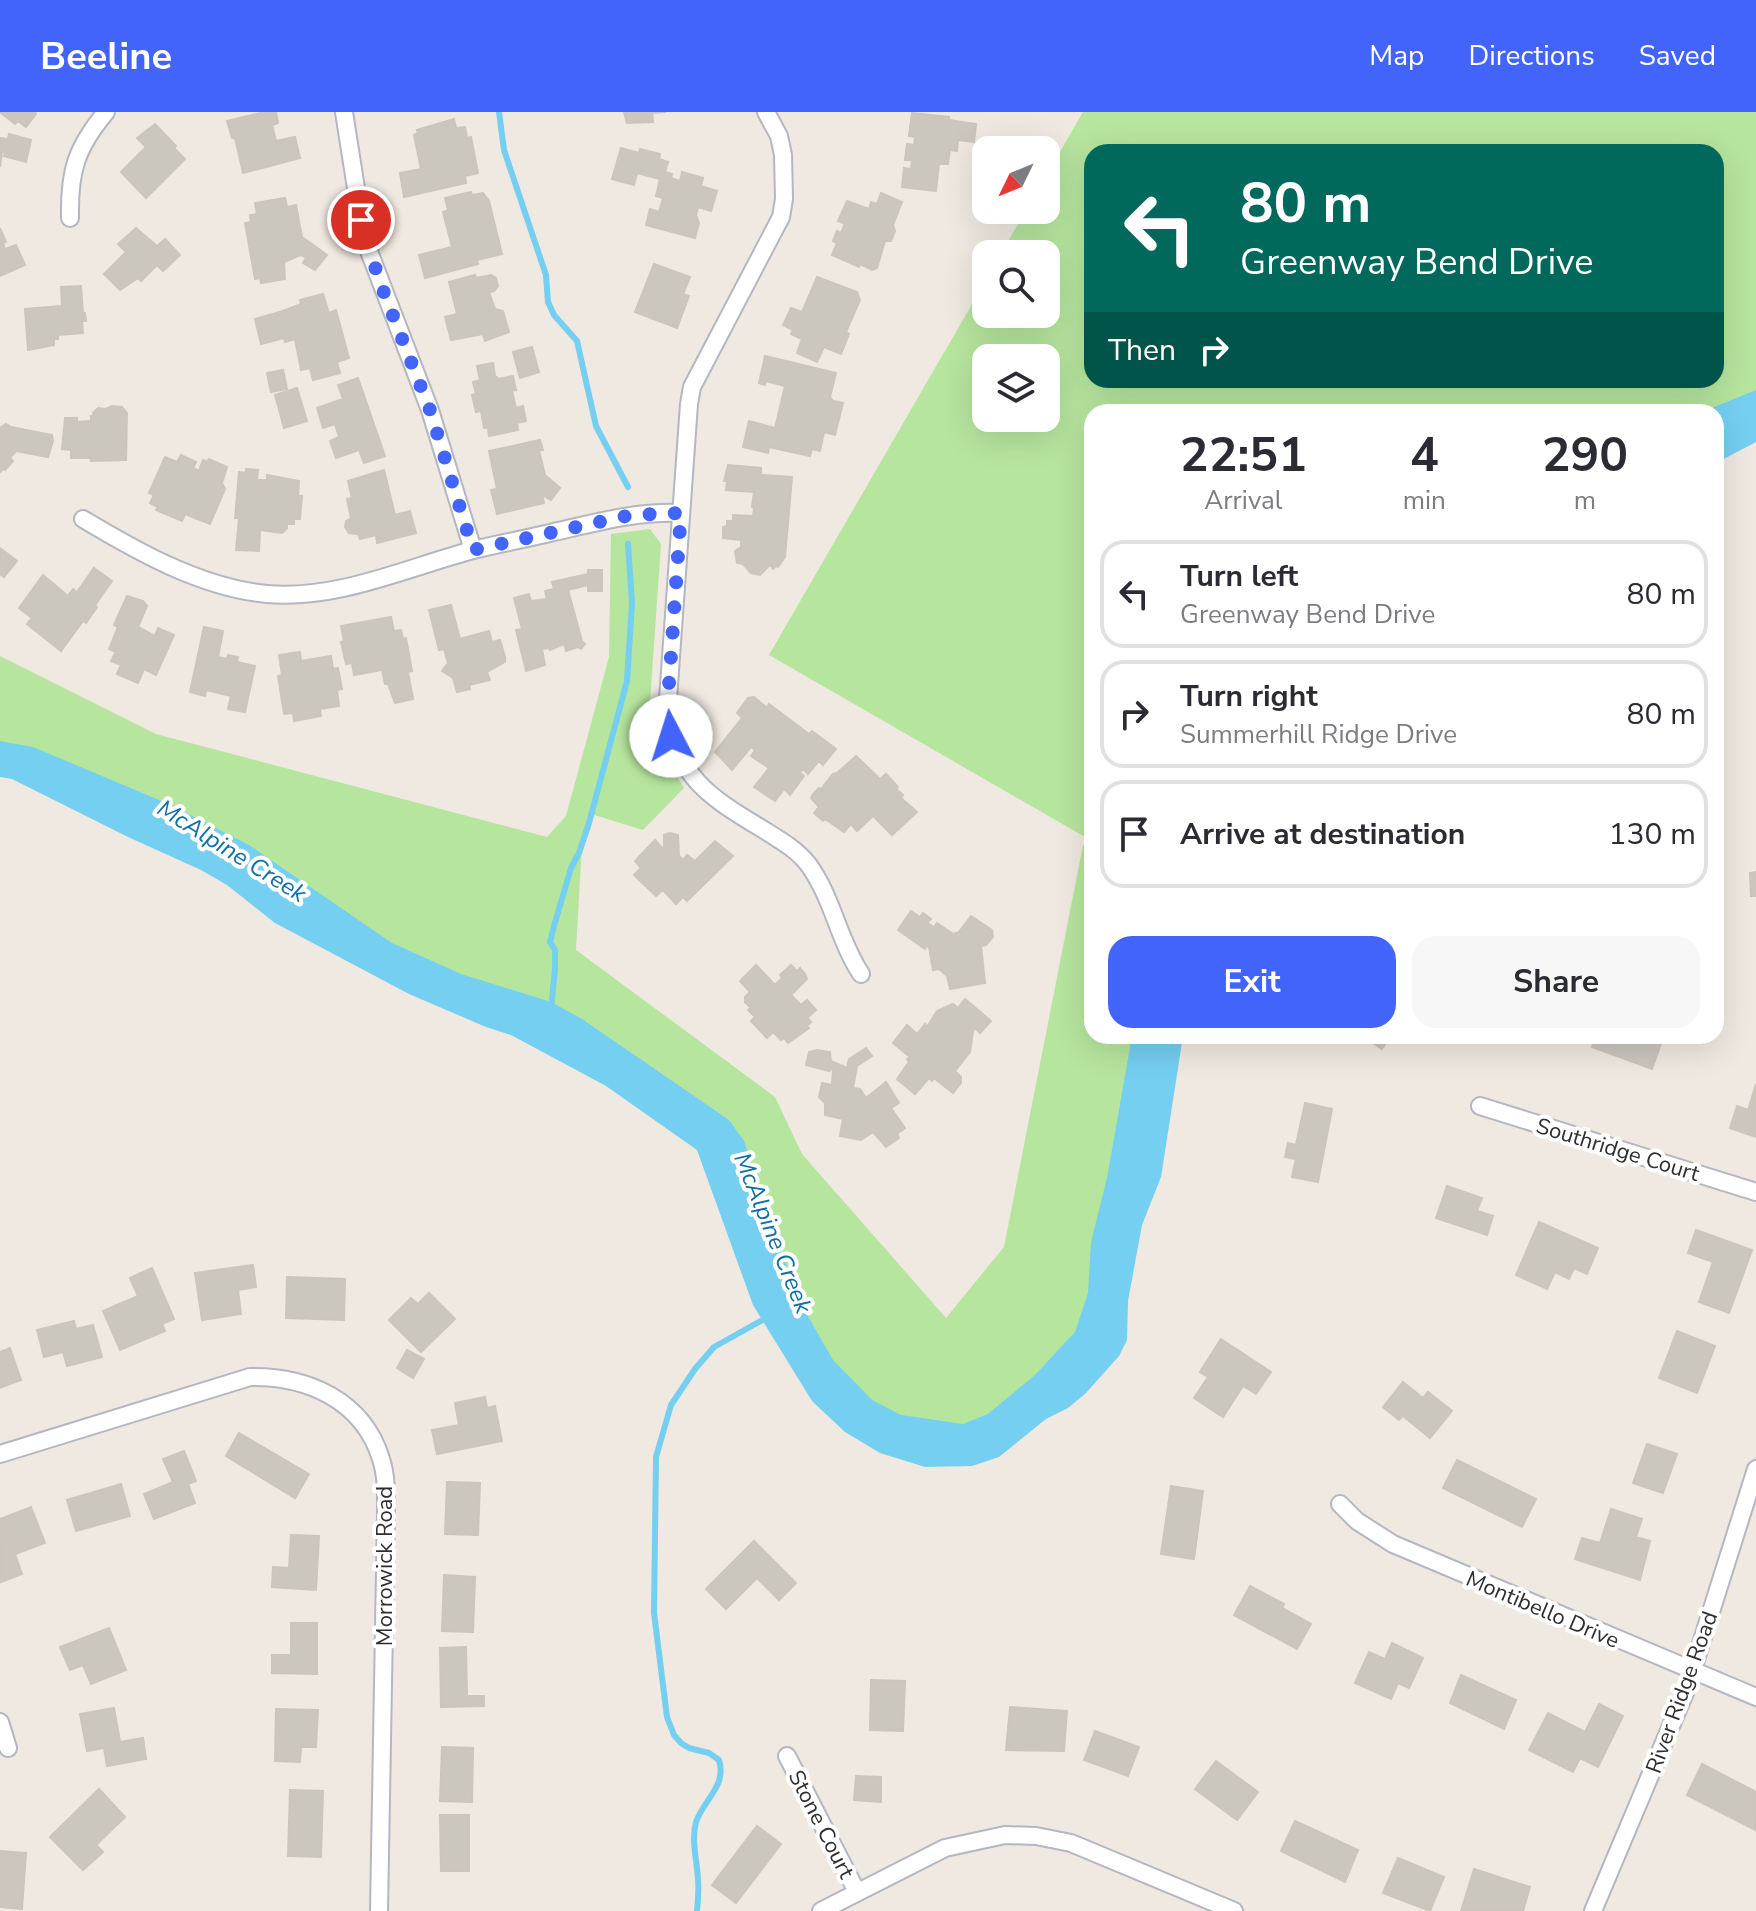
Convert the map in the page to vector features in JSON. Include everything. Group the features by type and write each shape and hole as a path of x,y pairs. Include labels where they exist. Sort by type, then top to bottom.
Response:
{"street":[{"path":"70,218 70,195 78,150 106,112"},
{"path":"344,112 361,220 370,254 430,410 473,550"},
{"path":"766,112 779,136 783,155 784,199 772,237 692,387 667,713 678,755 711,796 798,853 828,896 842,941 861,974"},
{"path":"83,519 112,537 208,581 265,593 296,595 338,589 473,550 631,515 681,513"},
{"name":"Southridge Court","path":"1480,1106 1756,1192"},
{"name":"Morrowick Road","path":"0,1454 250,1377 276,1376 302,1382 327,1392 360,1420 381,1457 386,1515 379,1911"},
{"name":"River Ridge Road","path":"1593,1911 1693,1671 1756,1469"},
{"name":"Montibello Drive","path":"1340,1504 1357,1521 1393,1544 1756,1697"},
{"path":"0,1722 8,1748"},
{"name":"Stone Court","path":"787,1756 857,1892"},
{"path":"821,1911 960,1843 990,1836 1021,1836 1071,1843 1234,1911"}],"green space":[{"path":"1083,112 1756,112 1756,402 1724,410 1724,404 1084,404 1084,836 769,655 972,304 972,328 1060,328 1060,240 1009,240 1018,224 1060,224 1060,152"},
{"path":"650,529 661,544 650,703 660,748 684,788 643,830 591,814 582,844 576,950 775,1097 802,1154 946,1318 1004,1247 1084,845 1084,1044 1157,1044 1106,1337 1020,1410 928,1435 809,1374 703,1110 0,768 0,656 156,734 547,837 566,816 609,657 611,534"}],"water":[{"path":"1756,390 1756,442 1724,459 1724,404"},
{"name":"McAlpine Creek","path":"0,741 33,747 171,805 249,845 392,943 461,974 551,1002 582,1019 729,1120 744,1141 798,1299 833,1360 872,1400 901,1415 963,1424 988,1414 1035,1375 1075,1332 1088,1293 1091,1242 1107,1178 1131,1044 1182,1044 1161,1177 1142,1225 1128,1301 1127,1340 1119,1356 1086,1393 1068,1408 1046,1419 999,1457 972,1466 925,1467 880,1453 845,1432 812,1401 753,1305 697,1150 606,1086 511,1035 409,994 275,923 227,885 201,870 12,779 0,777"}],"building":[{"path":"0,112 36,114 26,127 18,121 15,124"},
{"path":"276,112 278,123 272,125 276,141 295,137 300,158 243,173 235,138 232,138 227,121"},
{"path":"624,112 666,112 652,113 653,122 627,123"},
{"path":"912,113 976,124 972,142 958,140 957,151 950,150 948,164 939,164 936,191 902,187 904,168 911,169 912,160 905,160 907,144 914,145 915,137 909,136"},
{"path":"454,119 456,128 465,127 467,138 471,137 478,173 465,176 466,183 404,197 400,173 421,169 414,135 418,133 417,130"},
{"path":"155,124 185,159 146,198 121,172 146,147 137,138"},
{"path":"9,134 31,140 26,162 4,156 5,152 2,152 0,167 0,138 8,139"},
{"path":"621,148 660,154 659,159 668,162 665,172 672,174 671,178 680,181 682,172 703,178 701,186 717,191 711,211 698,207 696,215 699,223 695,238 646,225 650,209 659,212 663,198 656,196 660,179 637,173 634,185 612,179"},
{"path":"471,192 472,195 483,193 489,201 502,254 477,260 478,264 425,278 419,255 452,247 443,212 448,210 445,198"},
{"path":"881,193 902,202 893,225 895,231 891,241 885,241 877,268 872,270 860,264 859,267 832,255 837,243 833,241 837,231 841,233 845,224 838,221 847,201 869,209 871,202 877,204"},
{"path":"285,198 287,207 296,205 302,237 327,255 315,270 303,263 306,258 301,255 284,262 285,279 261,283 260,278 255,279 245,223 251,222 250,215 257,214 255,203"},
{"path":"0,228 6,242 3,243 5,249 16,245 25,265 0,276"},
{"path":"136,228 157,246 165,239 180,255 163,271 157,265 141,281 138,278 120,290 104,274 126,252 118,244"},
{"path":"654,264 690,277 683,294 689,296 677,328 635,312"},
{"path":"475,275 476,278 491,275 496,278 498,286 489,292 495,309 503,311 509,332 485,341 483,334 451,340 445,317 457,314 449,282"},
{"path":"817,277 857,292 860,300 846,332 849,334 841,354 824,347 817,362 797,353 802,339 791,334 793,330 783,325 791,308 802,312"},
{"path":"81,286 86,321 82,321 83,333 58,335 54,345 28,350 25,309 62,306 61,287"},
{"path":"323,294 329,313 336,310 349,358 337,362 340,373 313,380 310,368 301,370 295,339 285,342 284,338 261,344 255,319"},
{"path":"532,347 539,372 520,378 513,352"},
{"path":"765,356 836,373 830,397 843,403 835,435 824,432 820,451 812,449 810,456 769,447 768,453 743,447 749,421 775,428 785,386 766,381 765,385 759,383"},
{"path":"493,363 495,376 499,379 513,376 516,408 523,406 526,421 517,423 518,430 489,436 481,411 476,412 472,395 476,394 473,382 480,380 477,366"},
{"path":"283,370 287,389 271,392 267,373"},
{"path":"358,378 385,456 364,463 359,450 336,458 330,441 339,437 335,424 323,428 317,408 343,399 338,385"},
{"path":"297,388 307,421 284,428 275,395"},
{"path":"122,407 127,413 126,460 71,458 71,450 62,449 65,418 77,418 77,422 91,421 98,408"},
{"path":"6,424 52,435 48,457 16,451 10,458 13,461 5,470 1,466 3,469 0,472 0,428"},
{"path":"540,440 543,450 539,450 545,475 560,488 551,500 542,495 544,503 497,514 491,490 497,489 489,451"},
{"path":"181,455 196,462 193,468 199,471 203,460 207,462 209,459 227,467 222,483 225,489 210,524 185,514 182,521 156,510 158,507 150,503 154,495 149,493 165,457 177,462"},
{"path":"728,465 761,468 761,475 792,477 785,557 778,567 773,569 770,565 760,575 737,563 735,551 741,547 741,540 723,538 723,527 727,526 727,521 733,521 733,515 753,516 754,508 754,492 726,490 727,481 724,481"},
{"path":"246,469 258,470 257,480 267,480 267,475 299,481 298,496 302,496 300,519 294,519 294,524 287,524 282,533 260,530 259,551 236,550 239,472 246,473"},
{"path":"384,470 395,515 410,511 416,533 377,543 376,535 360,539 358,534 349,533 345,527 346,521 351,518 347,499 352,498 348,481"},
{"path":"0,548 17,561 4,577 0,574"},
{"path":"94,568 112,581 86,623 83,621 61,651 27,624 32,618 19,608 43,575 68,596 73,589 77,592"},
{"path":"588,570 602,570 602,591 588,591 588,585 568,590 585,644 581,649 566,651 564,644 550,650 542,649 545,665 526,671 516,630 522,629 514,598 529,594 531,601 547,599 545,591 554,589 552,582 588,574"},
{"path":"127,596 143,601 147,606 138,627 155,636 158,628 174,635 156,675 144,669 138,683 117,674 121,665 111,661 116,652 109,649 118,627 114,625"},
{"path":"451,605 460,639 489,631 492,642 500,640 505,657 505,662 487,672 490,680 469,685 470,689 457,692 453,678 442,671 448,663 444,649 439,650 429,610"},
{"path":"391,617 394,631 401,630 403,639 406,638 412,671 408,672 413,699 395,703 382,670 354,675 352,663 346,664 341,642 344,641 341,626"},
{"path":"204,627 223,631 218,657 238,657 237,662 255,666 245,712 228,709 231,696 206,690 205,696 190,692"},
{"path":"300,652 301,661 331,656 333,669 338,668 342,689 337,690 339,706 320,709 321,716 294,721 293,713 284,714 278,676 282,675 279,655"},
{"path":"754,697 836,749 823,765 819,761 808,774 803,769 800,773 804,776 790,795 784,789 775,801 754,787 769,768 751,756 755,750 751,747 732,770 715,752 742,718 737,713 748,698"},
{"path":"856,756 880,779 886,774 903,795 901,798 917,812 892,835 873,816 857,831 851,824 844,832 814,813 819,807 811,798 813,794"},
{"path":"664,835 678,835 679,856 683,860 687,855 695,861 715,841 733,856 687,901 683,897 676,904 663,890 656,896 634,875 641,868 635,861 655,840 664,850"},
{"path":"1756,872 1756,896 1751,896 1750,873"},
{"path":"911,911 920,917 923,913 931,919 927,923 934,927 937,923 953,934 959,932 971,916 992,930 993,937 981,946 985,983 950,989 947,976 939,969 933,970 929,947 925,949 898,930"},
{"path":"756,965 775,985 791,965 805,974 807,979 791,995 801,1005 807,1000 816,1010 807,1018 811,1022 807,1026 809,1028 788,1043 773,1032 767,1038 751,1021 755,1017 745,1002 750,992 740,981"},
{"path":"965,999 991,1021 980,1033 975,1028 973,1031 970,1052 955,1071 961,1077 961,1083 953,1093 934,1078 932,1081 929,1078 915,1094 897,1079 910,1057 893,1043 907,1025 917,1034 925,1024 927,1027 937,1011 953,1004 958,1008"},
{"path":"1593,1044 1661,1044 1652,1069 1592,1047"},
{"path":"866,1048 872,1056 857,1066 853,1088 860,1089 866,1098 886,1082 899,1103 891,1108 905,1128 897,1134 899,1138 886,1147 873,1132 861,1140 840,1136 843,1119 825,1115 825,1103 819,1097 822,1083 832,1085 833,1070 806,1065 809,1052 817,1050 830,1052 831,1061 847,1068 849,1059"},
{"path":"1756,1084 1756,1137 1730,1128 1737,1106 1748,1110"},
{"path":"1305,1103 1332,1109 1318,1182 1292,1177 1296,1159 1285,1157 1288,1143 1296,1145"},
{"path":"1447,1186 1482,1198 1477,1211 1493,1216 1487,1235 1436,1218"},
{"path":"1539,1222 1598,1248 1587,1274 1574,1268 1569,1279 1555,1272 1547,1289 1516,1275"},
{"path":"1696,1230 1752,1250 1729,1313 1699,1302 1713,1262 1688,1253"},
{"path":"253,1265 256,1287 238,1290 241,1314 202,1320 195,1273"},
{"path":"152,1268 174,1319 162,1324 165,1331 120,1350 103,1311 138,1296 130,1278"},
{"path":"287,1277 345,1279 344,1320 286,1318"},
{"path":"429,1293 455,1319 421,1352 389,1320 411,1298 418,1304"},
{"path":"74,1321 76,1329 93,1325 102,1357 67,1366 63,1352 44,1357 37,1330"},
{"path":"1677,1331 1715,1346 1697,1393 1659,1378"},
{"path":"1221,1339 1271,1372 1256,1394 1243,1386 1223,1417 1194,1398 1208,1377 1200,1372"},
{"path":"10,1348 21,1380 0,1388 0,1352"},
{"path":"407,1350 424,1359 413,1378 397,1368"},
{"path":"1403,1382 1423,1398 1428,1392 1452,1411 1430,1438 1403,1416 1399,1420 1383,1407"},
{"path":"485,1397 487,1408 495,1406 502,1441 437,1454 432,1430 459,1425 455,1403"},
{"path":"239,1433 309,1474 295,1498 226,1456"},
{"path":"1647,1444 1677,1454 1663,1493 1633,1483"},
{"path":"184,1451 196,1481 188,1484 195,1503 154,1519 144,1494 173,1482 163,1459"},
{"path":"1457,1460 1536,1499 1522,1527 1443,1488"},
{"path":"447,1482 480,1483 478,1535 445,1534"},
{"path":"121,1484 130,1516 76,1531 67,1500"},
{"path":"1171,1486 1203,1491 1194,1559 1161,1554"},
{"path":"31,1507 45,1543 15,1554 22,1574 1,1582 0,1519"},
{"path":"1611,1509 1642,1519 1636,1537 1650,1541 1640,1580 1575,1559 1582,1538 1600,1543"},
{"path":"291,1535 319,1536 316,1590 272,1587 273,1567 289,1568"},
{"path":"754,1541 796,1583 779,1600 757,1578 726,1609 706,1589"},
{"path":"444,1575 475,1577 473,1632 442,1631"},
{"path":"1250,1586 1284,1604 1282,1608 1311,1624 1297,1649 1234,1615"},
{"path":"291,1623 317,1623 317,1674 272,1673 272,1655 291,1655"},
{"path":"109,1628 126,1670 91,1684 83,1665 70,1670 60,1647"},
{"path":"1392,1643 1423,1658 1409,1688 1398,1683 1391,1699 1355,1683 1369,1652 1385,1659"},
{"path":"466,1647 467,1696 484,1696 484,1706 441,1707 440,1648"},
{"path":"1461,1675 1516,1700 1504,1729 1450,1703"},
{"path":"871,1680 905,1681 903,1731 870,1730"},
{"path":"1599,1704 1623,1716 1598,1767 1580,1758 1573,1772 1529,1750 1548,1713 1585,1732"},
{"path":"1010,1707 1067,1711 1064,1751 1006,1750"},
{"path":"114,1708 120,1742 143,1738 146,1759 107,1766 104,1748 87,1751 80,1714"},
{"path":"276,1709 318,1710 316,1747 301,1747 300,1762 275,1761"},
{"path":"1095,1731 1139,1747 1128,1776 1084,1760"},
{"path":"442,1747 473,1748 472,1802 440,1801"},
{"path":"1216,1761 1258,1792 1237,1820 1195,1789"},
{"path":"1702,1764 1756,1792 1755,1830 1687,1795"},
{"path":"856,1776 881,1777 881,1802 854,1800"},
{"path":"99,1789 125,1817 96,1845 103,1852 83,1870 50,1837"},
{"path":"290,1790 323,1791 321,1857 288,1856"},
{"path":"440,1815 469,1815 469,1871 441,1871"},
{"path":"1295,1821 1358,1850 1345,1882 1281,1851"},
{"path":"757,1826 781,1844 736,1903 712,1885"},
{"path":"0,1851 26,1853 22,1909 0,1907"},
{"path":"1398,1858 1444,1877 1430,1911 1383,1893"},
{"path":"1474,1869 1530,1887 1523,1911 1461,1911"}],"waterway":[{"path":"499,112 504,150 546,275 548,302 554,315 577,341 596,426 628,487"},
{"path":"551,1009 555,950 550,942 571,868 589,823 627,681 632,603 628,544"},
{"path":"697,1911 696,1822 717,1785 721,1769 719,1760 709,1753 681,1743 667,1717 654,1613 656,1457 671,1405 695,1369 714,1347 766,1318"}],"route":[{"path":"361,220 379,280 430,410 473,550 631,515 681,513 667,713 671,736"}]}
